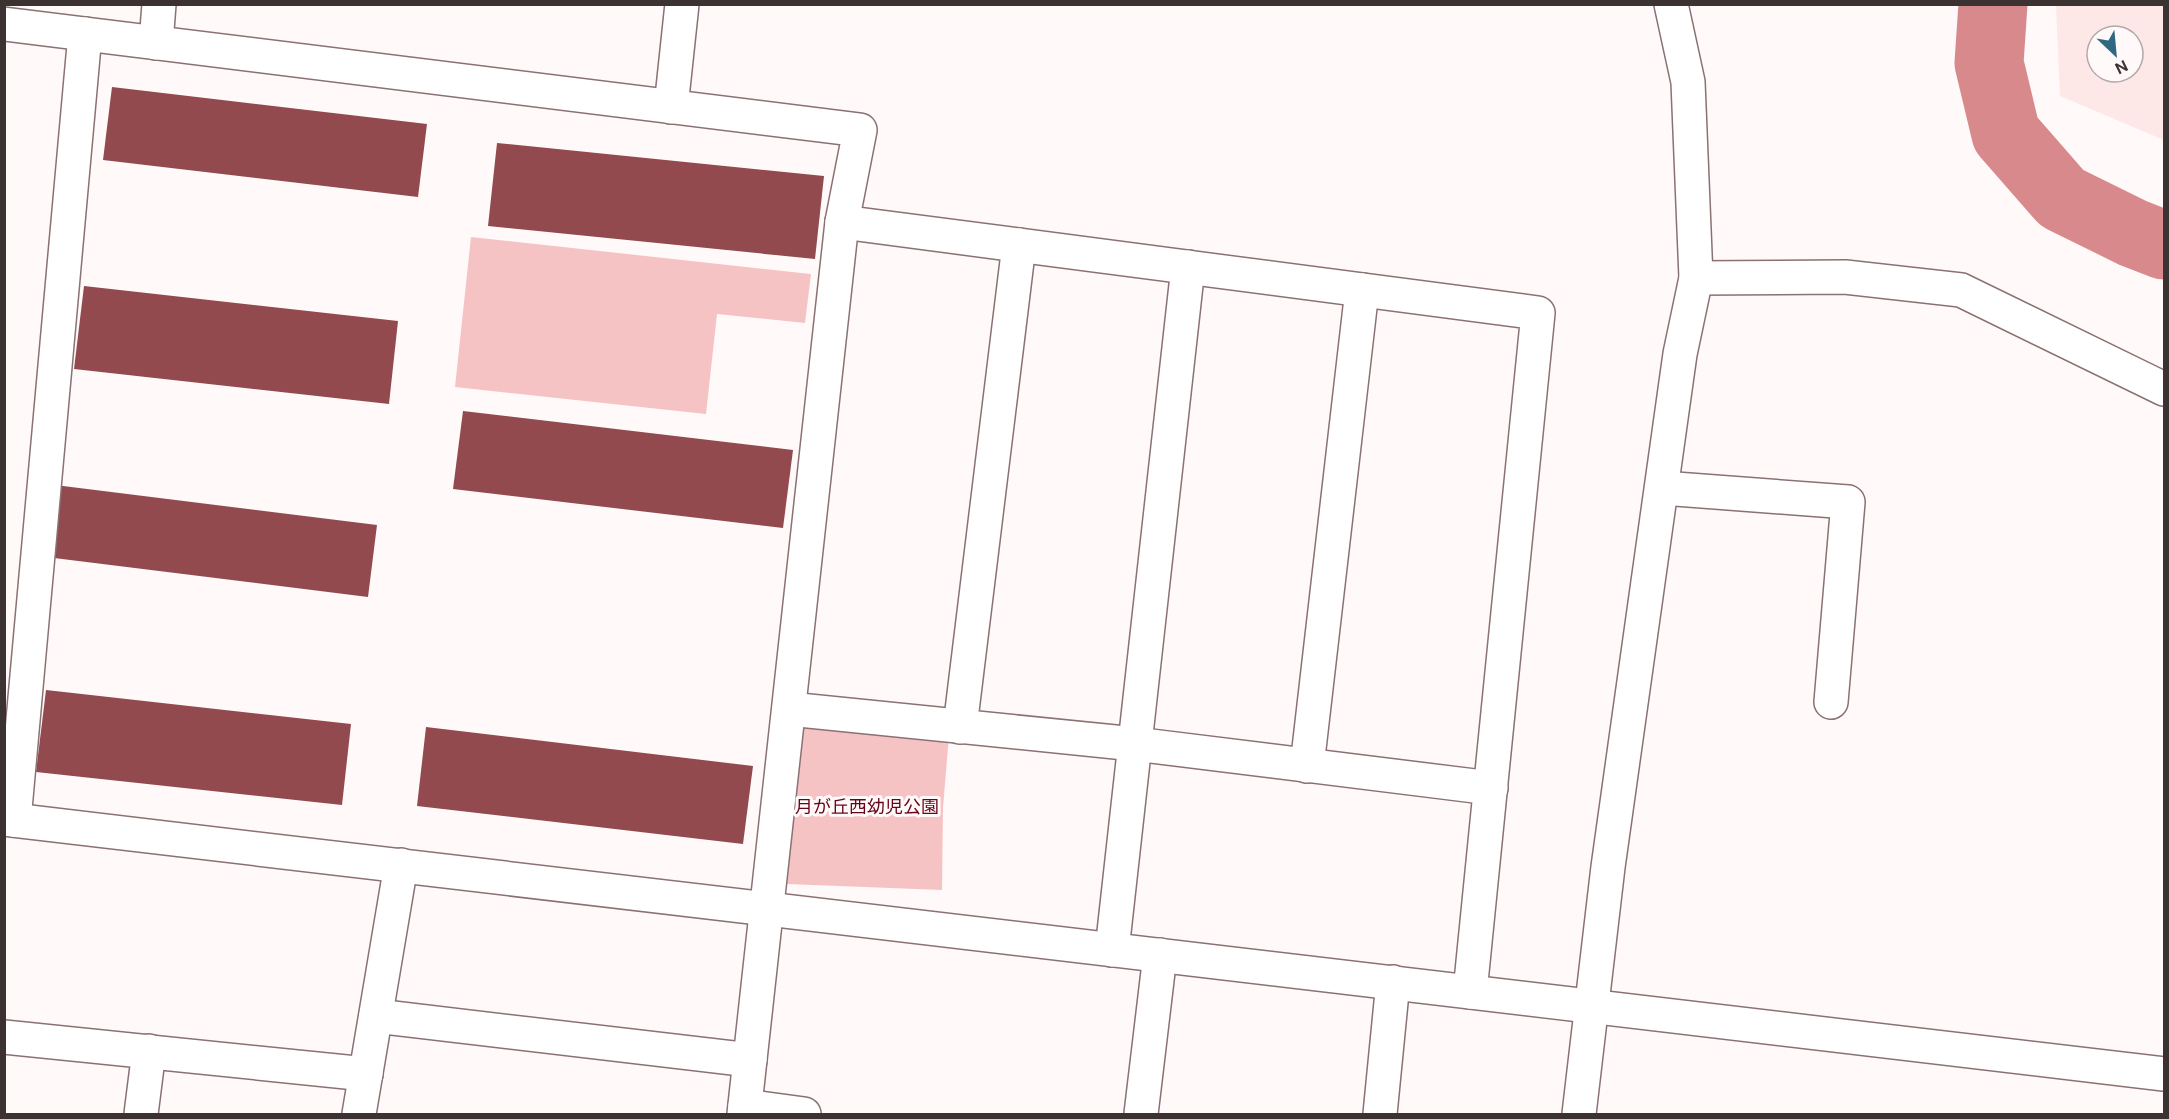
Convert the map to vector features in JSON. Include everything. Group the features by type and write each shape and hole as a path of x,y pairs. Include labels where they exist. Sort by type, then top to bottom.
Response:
{"street":[{"path":"156,43 159,4"},
{"path":"671,107 682,4"},
{"path":"1578,1114 1680,354 1696,278 1688,82 1671,4"},
{"path":"4,24 860,130 842,222 745,1110 804,1114"},
{"path":"85,34 9,820 2164,1074"},
{"path":"842,222 1538,313 1470,992"},
{"path":"960,727 1019,245"},
{"path":"1112,950 1188,267"},
{"path":"1696,278 1845,277 1961,290 2164,389"},
{"path":"1306,766 1362,290"},
{"path":"1662,488 1848,502 1831,702"},
{"path":"789,709 1135,744 1491,788"},
{"path":"359,1114 401,865"},
{"path":"1141,1114 1160,956"},
{"path":"1380,1114 1393,982"},
{"path":"376,1016 750,1060"},
{"path":"4,1037 366,1074"},
{"path":"141,1114 149,1051"}],"shaded area":[{"path":"2056,5 2164,5 2164,140 2060,96"}],"green space":[{"path":"471,237 811,274 805,323 717,314 706,414 455,387"},
{"name":"月が丘西幼児公園","path":"797,723 949,735 943,808 942,890 787,884"}],"building":[{"path":"112,87 427,124 418,197 103,160"},
{"path":"497,143 824,176 815,259 488,226"},
{"path":"84,286 398,321 389,404 74,369"},
{"path":"463,411 793,450 783,528 453,489"},
{"path":"55,485 377,525 368,597 46,557"},
{"path":"46,690 351,724 342,805 36,772"},
{"path":"426,727 753,766 743,844 417,806"}],"waterway":[{"path":"1993,4 1989,63 2006,134 2062,198 2133,233 2164,245"}]}
